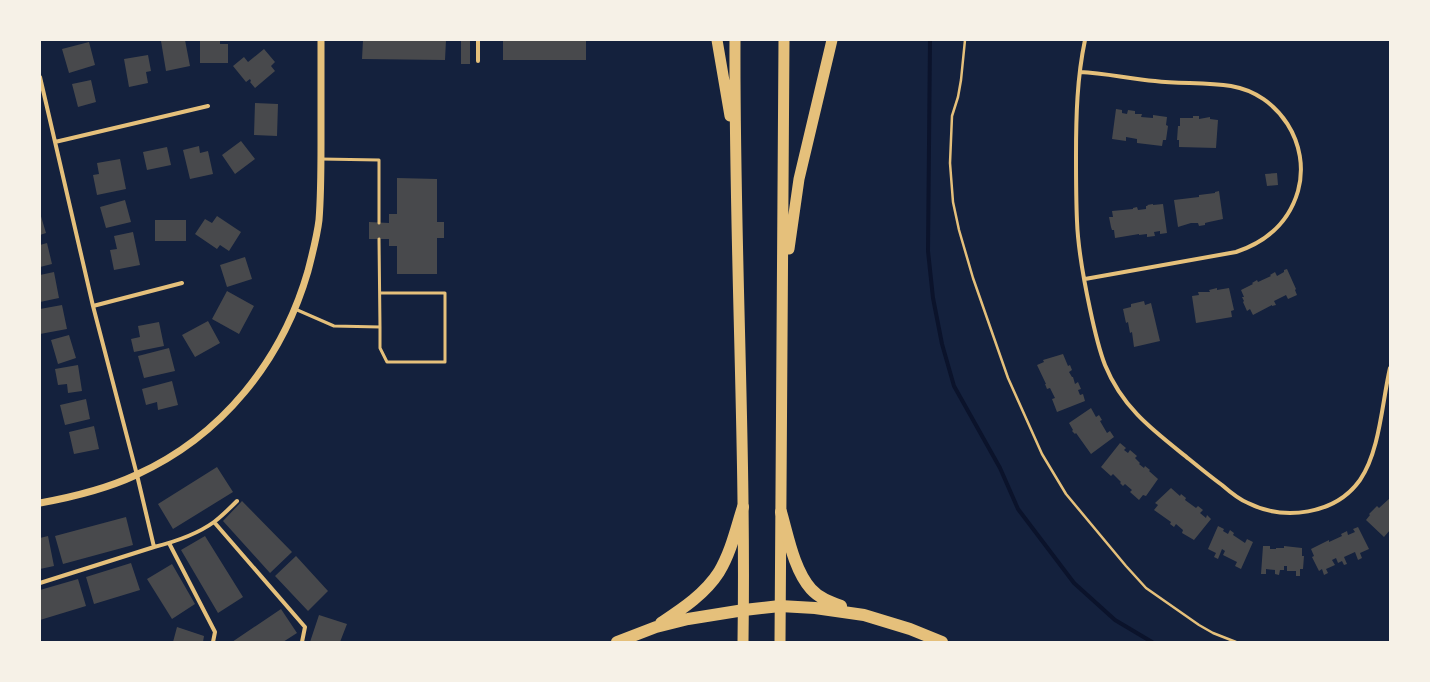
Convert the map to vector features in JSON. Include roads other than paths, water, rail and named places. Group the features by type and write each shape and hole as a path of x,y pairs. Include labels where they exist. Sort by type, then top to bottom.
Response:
{"highway":[{"path":"717,40 735,144"},
{"path":"735,40 735,144 743,507 744,642"},
{"path":"780,642 784,40"},
{"path":"783,300 799,179 832,40"},
{"path":"656,627 686,606 707,588 719,571 730,548 743,507"},
{"path":"781,512 800,572 811,590 826,601 864,615 910,629 942,642"},
{"path":"617,642 656,627 744,610 780,606 815,608 864,615"}],"street":[{"path":"40,503 92,491 137,475 184,448 210,428 241,397 265,365 286,330 302,292 312,257 318,221 321,160 321,40"},
{"path":"478,40 478,61"},
{"path":"1085,40 1076,108 1077,220 1085,279 1099,348 1110,377 1127,403 1146,424 1240,499 1261,509 1282,513 1310,511 1331,503 1352,488 1360,480 1374,449 1390,368"},
{"path":"1080,72 1156,81 1220,84 1250,91 1274,107 1287,123 1294,134 1297,143 1300,165 1298,189 1290,211 1276,230 1257,244 1236,252 1085,279"},
{"path":"40,77 93,306 154,547"},
{"path":"55,142 208,106"},
{"path":"93,306 182,284"},
{"path":"40,583 154,547 169,544 190,536 214,522 237,501"},
{"path":"214,522 305,627 302,642"},
{"path":"169,544 215,632 213,642"}],"lane":[{"path":"321,160 379,160 379,223"},
{"path":"379,239 380,348 387,362 445,362 445,293 380,293"},
{"path":"295,309 334,326 380,327"}],"waterway":[{"path":"930,40 928,251 933,298 942,344 954,386 1000,468 1018,509 1074,583 1115,620 1152,642"}]}
